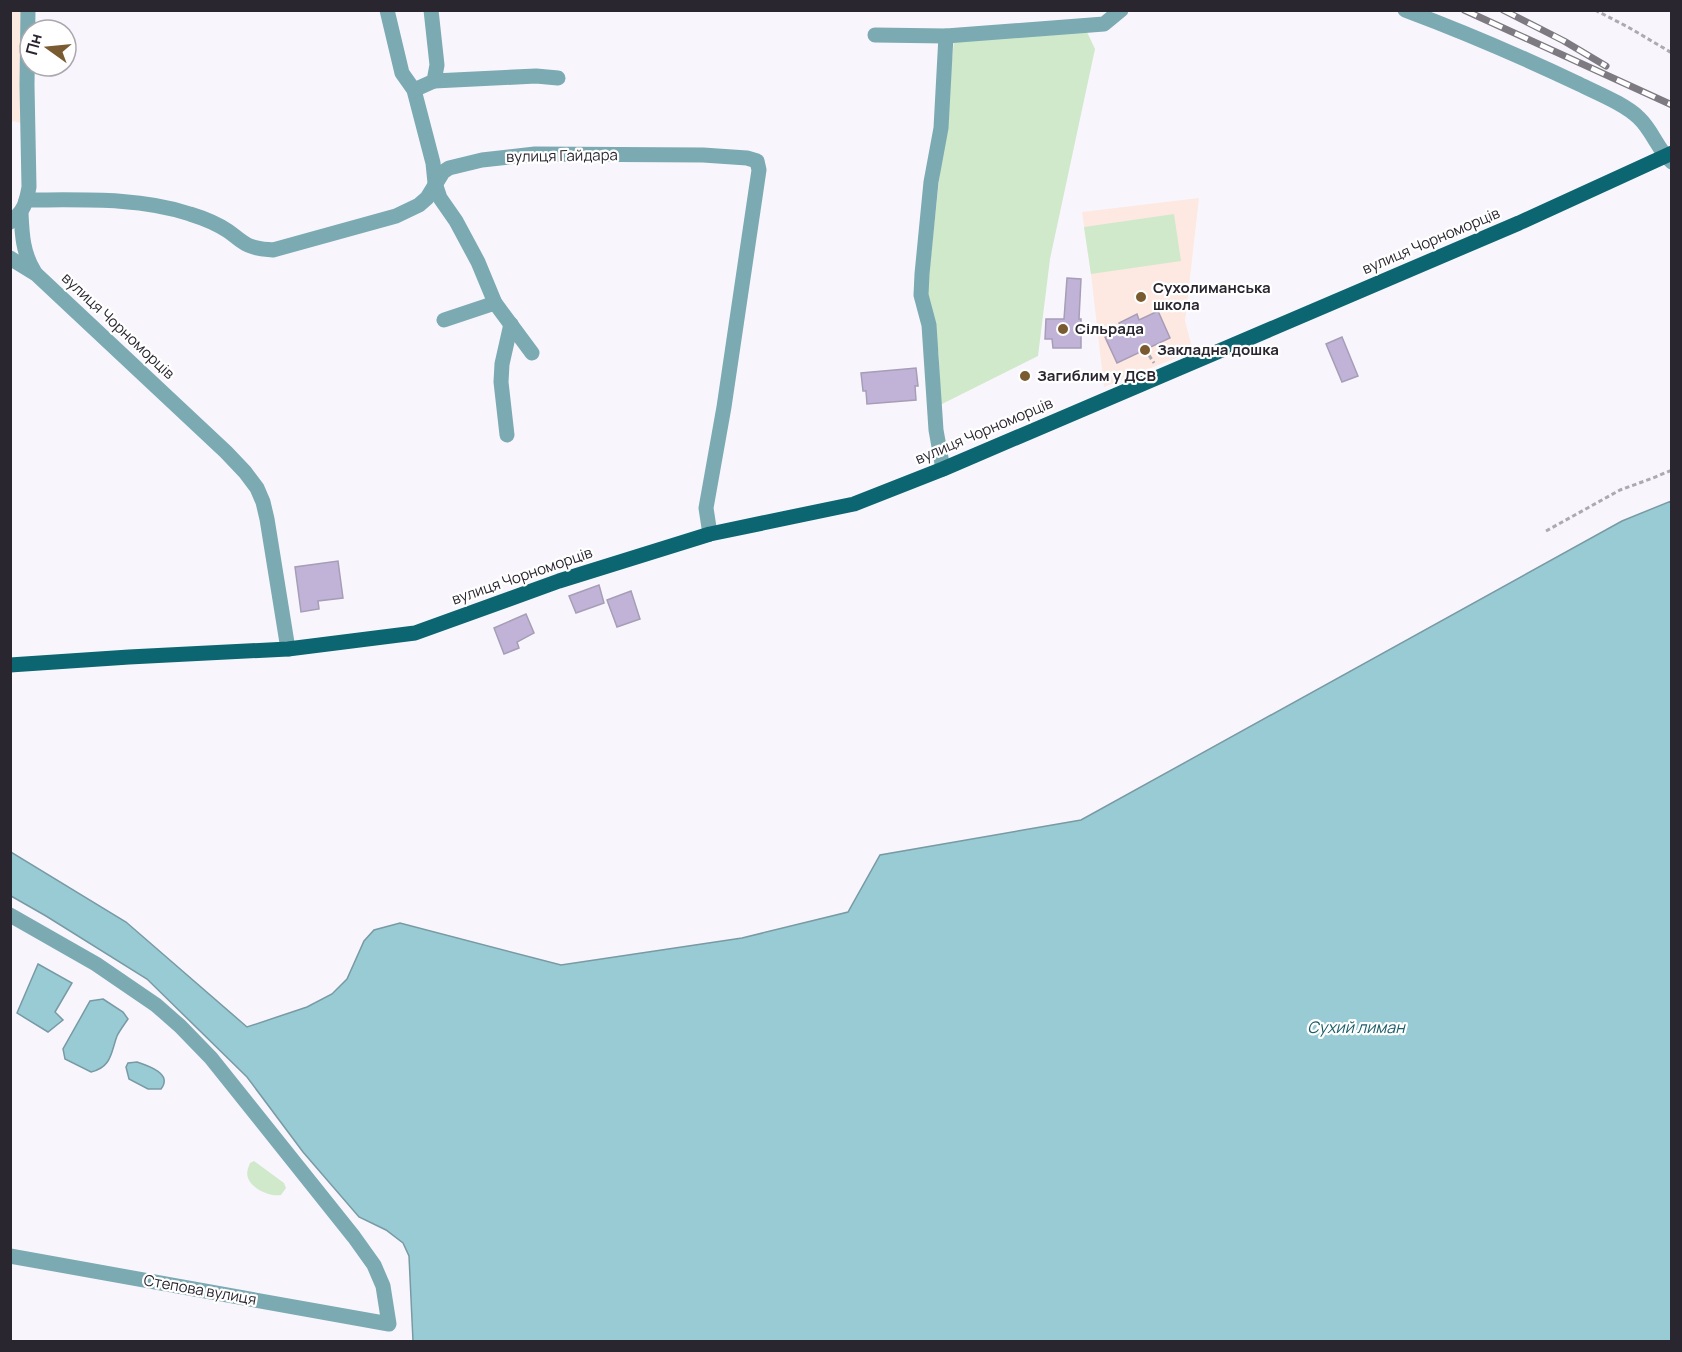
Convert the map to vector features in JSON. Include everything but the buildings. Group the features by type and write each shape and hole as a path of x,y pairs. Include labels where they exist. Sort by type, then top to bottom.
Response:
{"main road":[{"name":"вулиця Чорноморців","path":"10,665 288,649 415,633 559,581 710,534 854,504 944,469 1669,157"}],"street":[{"path":"28,10 29,187 19,212 25,253 36,274"},
{"path":"387,10 402,73 414,90 440,198 456,221 478,262 495,303 532,353"},
{"path":"431,10 437,65 434,81"},
{"path":"876,35 946,36 1104,24 1121,10"},
{"path":"1405,10 1560,75 1610,99 1639,117 1669,157"},
{"path":"944,469 936,430 929,325 921,295 931,182 941,128 946,36"},
{"path":"414,90 434,81 536,76 558,78"},
{"name":"вулиця Гайдара","path":"19,212 116,202 156,205 209,220 246,244 273,250 396,216 419,205 427,198 443,172 449,168 482,160 535,154 703,155 747,158 757,161 758,182 724,407 706,508 710,534"},
{"name":"вулиця Чорноморців","path":"10,258 36,274 246,472 257,488 267,519 288,649"},
{"path":"444,320 495,303"},
{"path":"507,435 501,382 505,348 511,324"},
{"name":"Степова вулиця","path":"10,915 96,964 129,986 156,1005 198,1044 374,1265 383,1287 389,1324 10,1256"}],"path":[{"path":"1595,10 1671,53"},
{"path":"1546,531 1620,490 1671,470"}],"shaded area":[{"path":"10,11 21,11 21,18 18,18 18,78 22,78 22,123 11,121"},
{"name":"Сухолиманська школа","path":"1199,198 1185,321 1193,351 1104,387 1082,212"}],"green space":[{"path":"1087,32 1095,49 1050,259 1038,356 940,405 939,355 927,292 954,41"},
{"path":"1174,214 1181,261 1091,274 1084,227"},
{"path":"254,1161 284,1183 286,1188 281,1195 272,1195 253,1186 247,1176 250,1163"}],"water":[{"name":"Сухий лиман","path":"1671,501 1671,1341 413,1341 409,1256 403,1243 386,1230 359,1217 303,1152 247,1077 147,979 11,896 11,852 126,922 247,1027 307,1007 332,994 347,979 364,941 374,930 400,923 561,965 742,938 848,912 880,855 1081,820 1622,521"},
{"path":"38,964 72,983 55,1012 63,1020 48,1032 17,1013"},
{"path":"103,999 123,1012 128,1019 117,1036 107,1063 91,1072 65,1059 63,1049 90,1001"},
{"path":"137,1062 153,1068 162,1075 164,1084 161,1089 148,1089 129,1079 126,1067 128,1063"}],"railway":[{"path":"1464,10 1672,105"},
{"path":"1503,10 1564,41 1606,66"}],"place":[{"name":"Сухолиманська школа","path":"1141,297"},
{"name":"Сільрада","path":"1063,329"},
{"name":"Закладна дошка","path":"1145,350"},
{"name":"Загиблим у ДСВ","path":"1025,376"}]}
